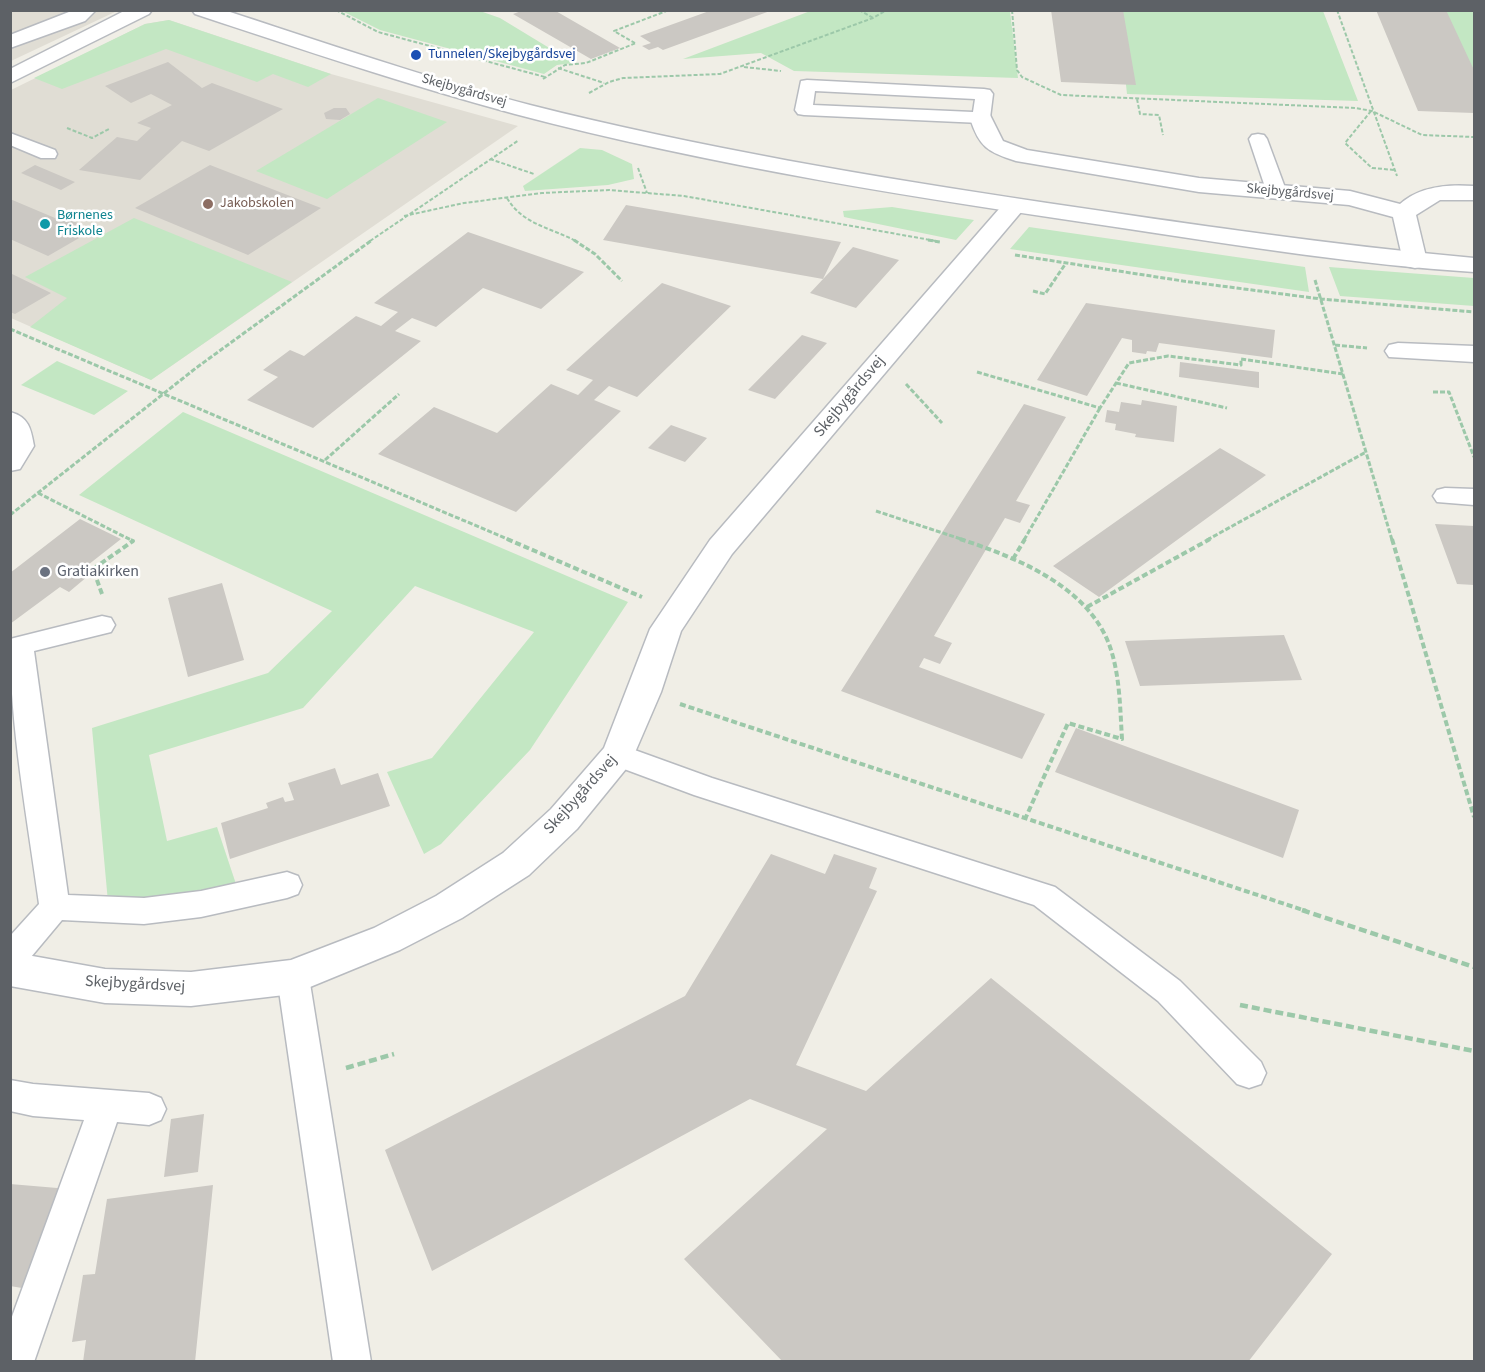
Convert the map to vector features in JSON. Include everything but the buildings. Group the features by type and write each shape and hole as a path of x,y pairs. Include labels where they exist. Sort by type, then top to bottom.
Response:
{"street":[{"path":"11,42 78,16 86,10"},
{"path":"10,77 142,10"},
{"name":"Skejbygårdsvej","path":"202,10 391,71 508,104 569,120 825,175 1014,206 1415,261 1474,265"},
{"path":"11,42 51,57"},
{"name":"Skejbygårdsvej","path":"981,118 987,138 996,148 1024,156 1199,185 1350,198 1409,208"},
{"path":"1415,261 1409,208 1432,194 1450,191 1474,193"},
{"name":"Skejbygårdsvej","path":"10,969 105,986 126,987 191,988 293,977 387,939 449,907 516,864 564,819 618,755 644,692 666,629 722,547 1014,206"},
{"path":"1398,351 1474,354"},
{"path":"10,421 17,427 20,446 10,462"}],"lane":[{"path":"807,85 984,94 981,118 804,110 807,85"},
{"path":"10,138 48,154"},
{"path":"1258,140 1276,192"},
{"path":"1445,496 1474,497"},
{"path":"10,958 55,907 20,645 102,625"},
{"path":"618,755 704,787 1044,896 1169,991 1249,1073"},
{"path":"55,907 144,911 201,904 287,885"},
{"path":"293,977 352,1362"},
{"path":"10,1095 33,1100 149,1109"},
{"path":"15,1362 106,1106"}],"path":[{"path":"336,10 378,32 545,77"},
{"path":"859,10 873,18"},
{"path":"582,98 605,84 622,78 694,78 720,74 873,18 887,10"},
{"path":"1012,10 1017,70 1022,77 1061,95 1343,108 1372,111 1422,135 1474,137"},
{"path":"1337,10 1409,208"},
{"path":"508,104 558,68 586,63 636,43 614,31 669,11"},
{"path":"558,68 605,84"},
{"path":"1137,99 1140,114 1159,115 1163,135"},
{"path":"1372,111 1345,142 1372,168 1395,170"},
{"path":"10,515 164,392 404,216 525,136"},
{"path":"490,159 534,174"},
{"path":"637,166 647,193"},
{"path":"507,198 510,207 526,219 583,244 622,281"},
{"path":"1305,246 1474,817"},
{"path":"1033,291 1045,294 1066,263"},
{"path":"10,328 326,460 644,598 640,607"},
{"path":"1013,559 1100,408 1129,363 1168,356 1241,365 1241,359 1343,374"},
{"path":"977,372 1100,408"},
{"path":"1116,383 1227,408"},
{"path":"1434,392 1449,392 1474,457"},
{"path":"914,393 942,423"},
{"path":"326,460 399,394"},
{"path":"1087,607 1366,452"},
{"path":"38,493 133,541 93,569 103,597 102,625"},
{"path":"876,511 1013,559 1049,578 1087,607 1104,633 1119,680 1122,739 1068,723 1026,817"},
{"path":"644,692 1474,967"},
{"path":"1234,1004 1474,1051"},
{"path":"308,1079 394,1054"}],"shaded area":[{"path":"11,11 117,11 11,61"},
{"name":"Jakobskolen","path":"169,20 331,74 518,126 151,380 11,318 11,90 145,24"}],"green space":[{"path":"813,10 1010,11 1018,78 794,71 761,53 683,59"},
{"path":"342,11 480,11 500,18 574,63 557,65 544,74 380,30"},
{"path":"1118,11 1323,11 1358,101 1127,94"},
{"path":"1440,11 1474,11 1474,79 1442,16"},
{"path":"169,20 331,74 308,87 273,74 257,82 166,49 62,89 34,78 145,24"},
{"path":"378,98 447,122 327,199 256,171"},
{"path":"580,148 602,150 632,164 634,179 608,185 525,191 523,186"},
{"path":"892,207 974,220 956,240 844,217 843,211"},
{"path":"134,218 292,282 151,380 30,327 67,298 25,277"},
{"path":"1029,227 1305,267 1309,292 1010,249"},
{"path":"1329,267 1474,278 1474,306 1340,296"},
{"path":"57,361 128,391 94,415 21,385"},
{"path":"183,412 628,602 530,750 441,844 424,854 387,772 432,758 534,632 415,586 303,708 149,755 167,841 217,827 237,887 168,901 108,902 92,728 268,673 332,611 79,495"}],"place":[{"name":"Tunnelen/Skejbygårdsvej","path":"416,55"},
{"name":"Jakobskolen","path":"208,204"},
{"name":"Børnenes Friskole","path":"45,224"},
{"name":"Gratiakirken","path":"45,572"}]}
